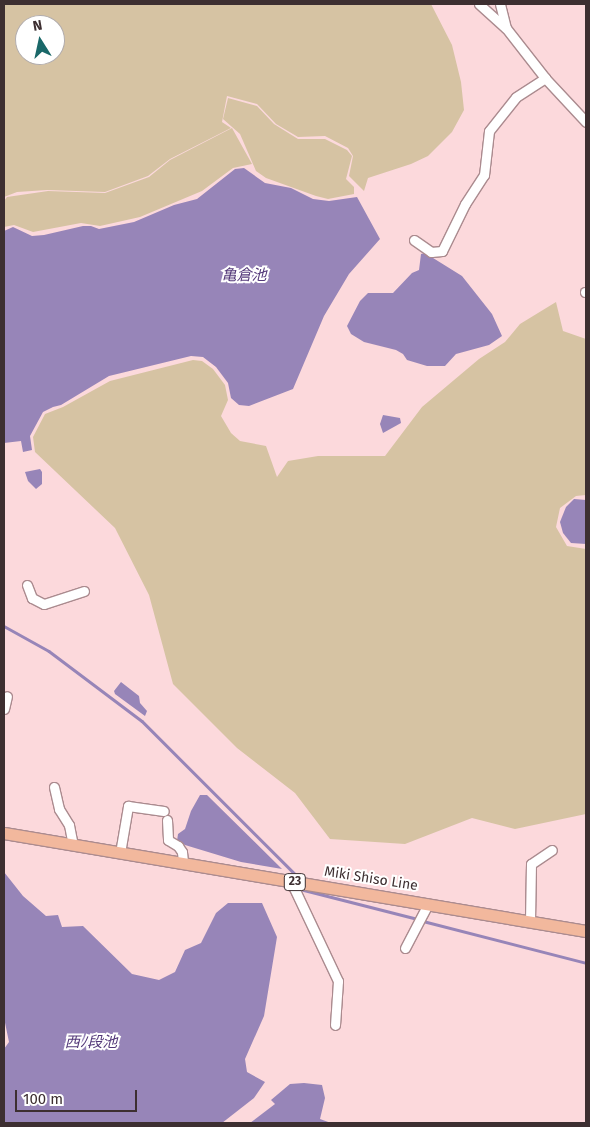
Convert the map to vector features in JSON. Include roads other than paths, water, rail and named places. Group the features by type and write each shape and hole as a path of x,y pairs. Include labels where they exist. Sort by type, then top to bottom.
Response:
{"main road":[{"name":"Miki Shiso Line","path":"4,833 586,931"}],"street":[{"path":"479,4 506,28 545,78 586,122"},
{"path":"500,4 506,28"},
{"path":"414,240 432,252 442,250 465,204 484,175 489,131 516,97 545,78"},
{"path":"27,585 32,598 44,604 84,591"},
{"path":"4,709 6,696"},
{"path":"54,787 59,809 69,825 73,845"},
{"path":"120,853 128,806 166,816 168,840 178,846 182,852 183,862"},
{"path":"530,921 531,864 552,850"},
{"path":"294,882 294,888 338,981 335,1025"},
{"path":"405,948 420,923 428,904"}],"water":[{"name":"亀倉池","path":"244,168 265,183 291,188 313,199 329,201 357,197 380,239 349,274 324,316 293,389 249,406 239,405 231,398 228,383 216,367 203,357 191,356 109,376 61,405 43,412 30,436 32,450 23,452 21,441 4,443 4,231 13,227 32,236 83,226 99,229 134,222 174,205 197,199 235,169"},
{"path":"425,253 462,276 492,314 502,336 489,345 456,354 445,366 427,366 407,360 403,354 396,350 364,342 351,334 347,326 360,301 368,293 393,293 412,273 419,270 421,254"},
{"path":"383,415 400,418 401,423 383,433 380,424"},
{"path":"40,469 42,472 42,484 36,489 28,481 25,472"},
{"path":"574,499 586,500 586,544 571,543 563,533 560,522 566,507"},
{"path":"121,682 139,696 140,703 147,711 145,716 115,694 114,691"},
{"path":"200,795 207,795 282,869 241,862 177,841 178,834 185,829 191,811"},
{"name":"西ﾉ段池","path":"4,872 23,896 46,916 58,915 62,927 83,926 132,974 159,980 175,972 185,950 201,943 216,913 228,903 262,903 277,937 264,1016 245,1059 247,1072 265,1082 254,1098 222,1123 4,1123 4,1049 9,1042 4,1018"},
{"path":"290,1084 322,1085 325,1098 320,1119 331,1123 250,1123 275,1104 271,1100"}],"waterway":[{"path":"4,626 49,651 142,721 296,875"},
{"path":"300,889 418,919"},
{"path":"423,921 586,963"}]}
